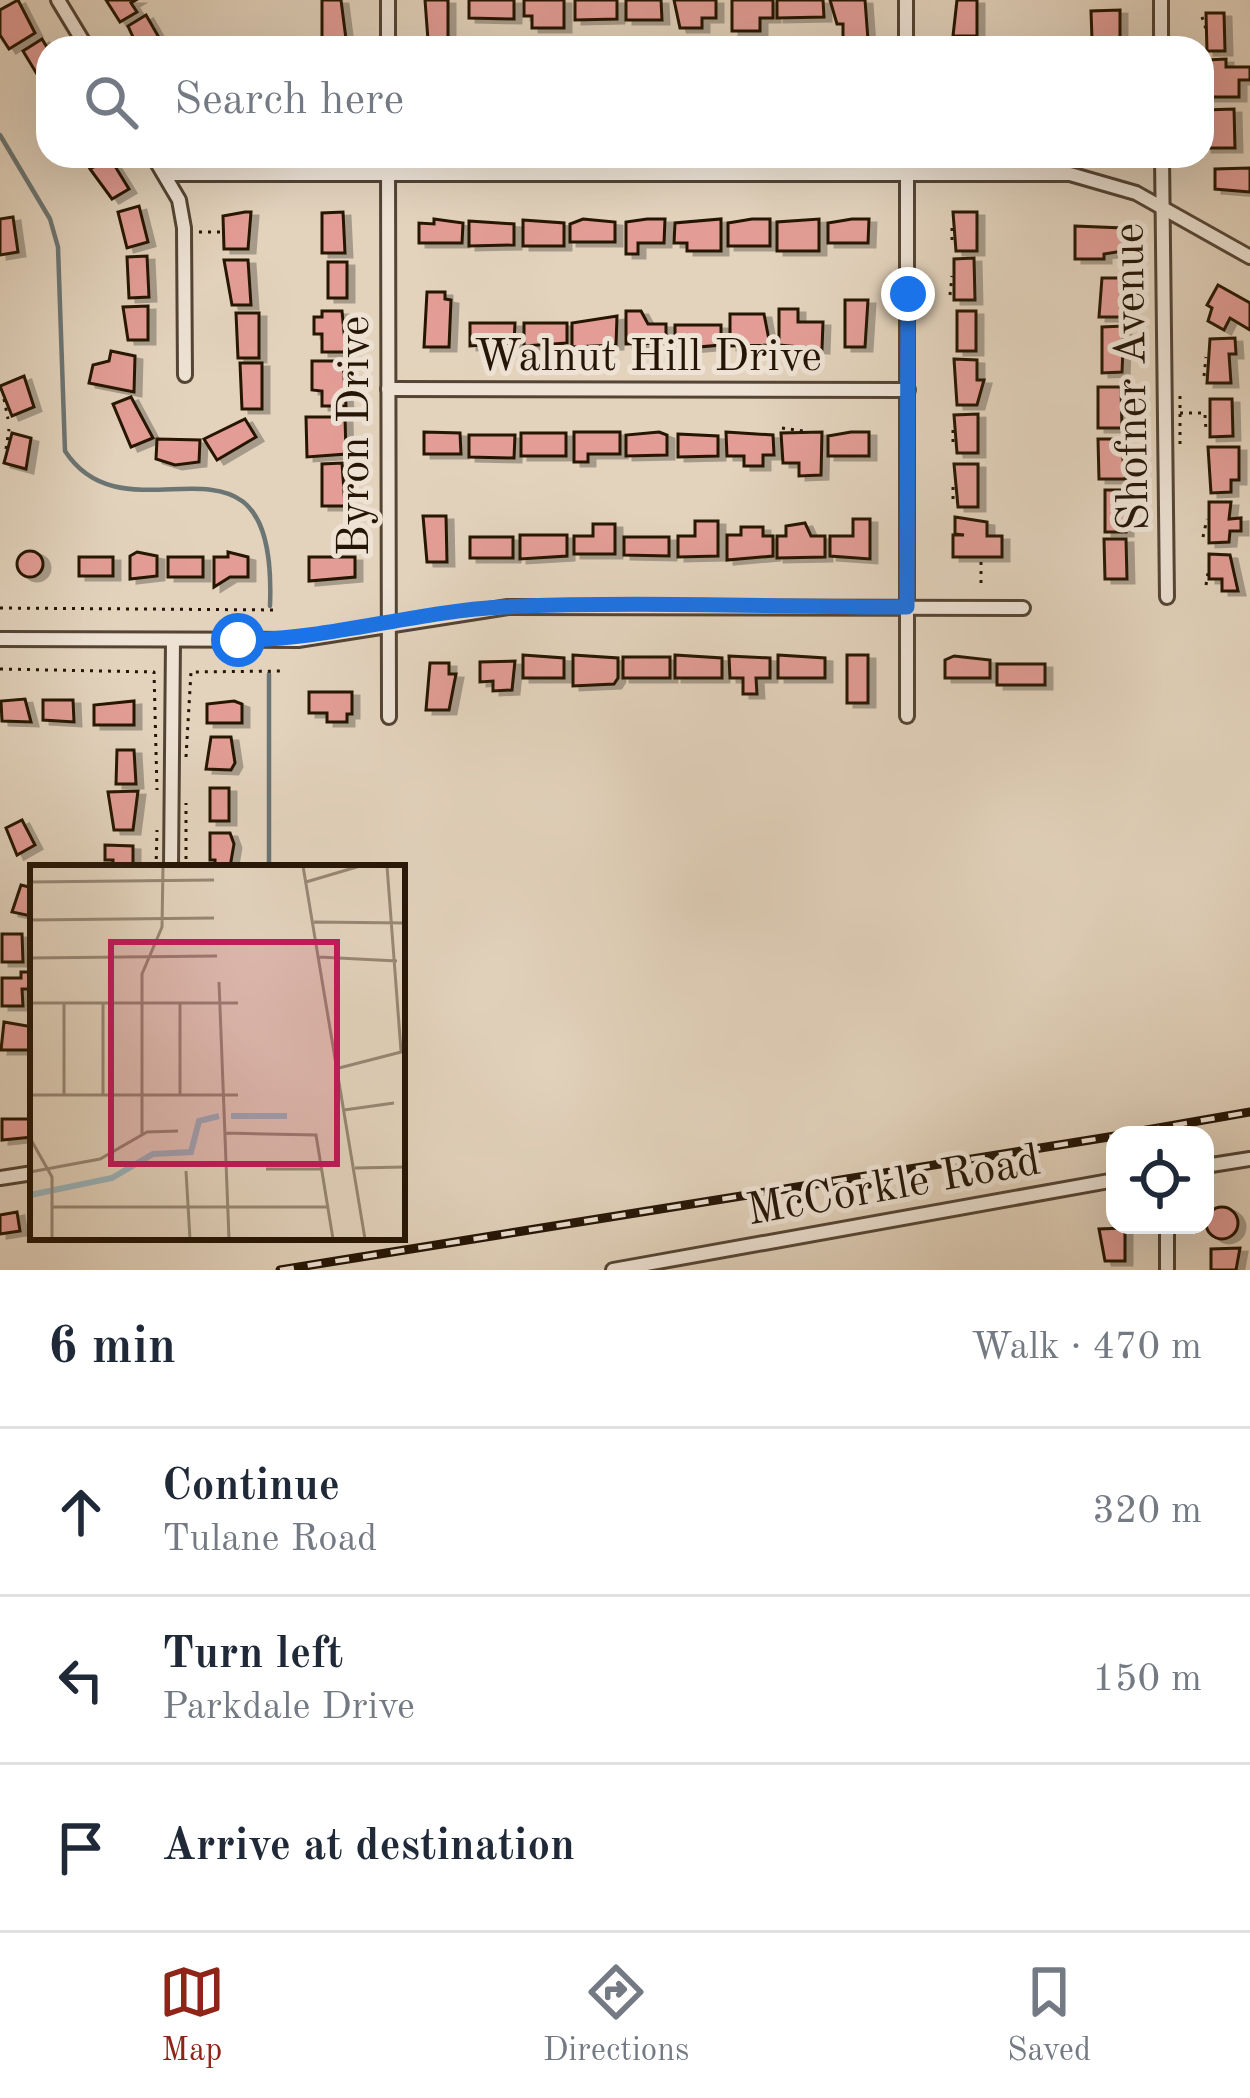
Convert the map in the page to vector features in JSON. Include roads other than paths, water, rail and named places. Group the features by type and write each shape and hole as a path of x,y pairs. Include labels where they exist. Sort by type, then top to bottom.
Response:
{"street":[{"path":"58,0 80,36"},
{"path":"388,0 388,36"},
{"path":"906,0 906,36"},
{"path":"1161,0 1161,36"},
{"path":"163,168 184,228 184,374"},
{"name":"Byron Drive","path":"388,168 388,717"},
{"path":"907,168 907,716"},
{"name":"Shofner Avenue","path":"1162,168 1167,597"},
{"path":"168,174 1070,174 1117,184 1250,257"},
{"name":"Walnut Hill Drive","path":"388,389 908,390"},
{"path":"0,639 298,640 505,607 1022,608"},
{"path":"171,865 173,640"},
{"path":"1214,1165 1250,1159"},
{"path":"0,1178 30,1173"},
{"name":"McCorkle Road","path":"613,1270 1106,1182"},
{"path":"1167,1234 1167,1270"}],"waterway":[{"path":"0,135 50,219 58,247 65,451 93,478 126,488 226,493 250,509 266,544 270,606"},
{"path":"269,674 269,865"}],"railway":[{"path":"1170,1126 1250,1112"},
{"path":"280,1270 1106,1137"}]}
